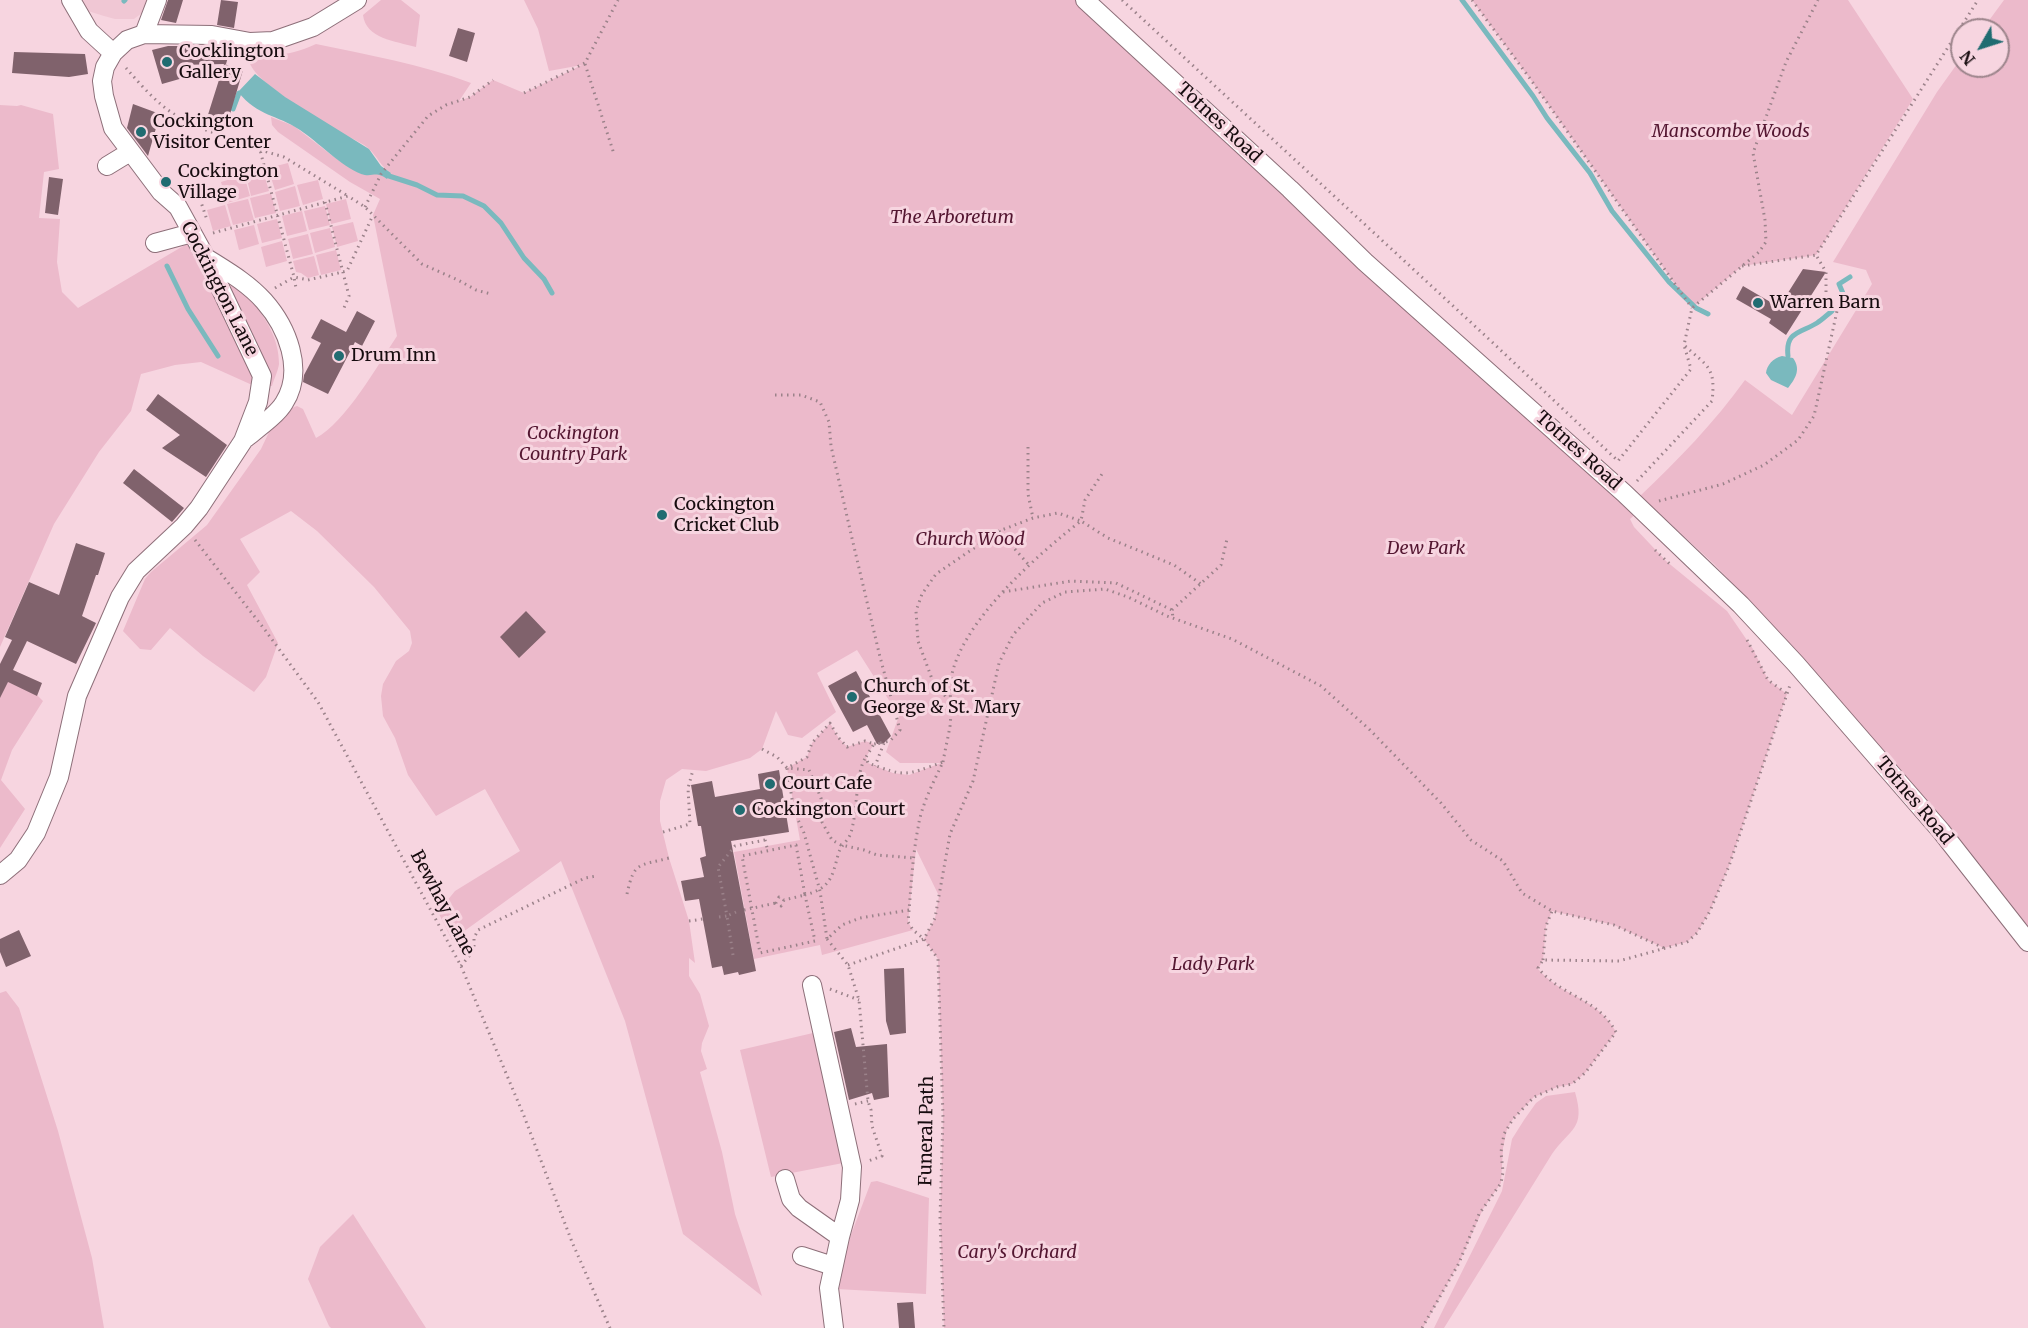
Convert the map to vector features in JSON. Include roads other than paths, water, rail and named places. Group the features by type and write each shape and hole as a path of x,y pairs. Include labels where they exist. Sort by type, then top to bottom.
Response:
{"street":[{"path":"71,0 89,31 112,53 127,40 144,34 212,35 250,42 273,41 313,27 357,0"},
{"path":"144,34 157,0"},
{"name":"Totnes Road","path":"1085,0 1273,173 1365,262 1624,493 1741,605 1796,664 1941,831 2028,942"},
{"name":"Cockington Lane","path":"0,875 18,860 36,833 59,777 77,696 120,597 136,571 184,526 199,508 243,441 258,402 262,376 206,258 178,207 161,192 113,128 102,81 112,53"},
{"path":"107,166 130,152"},
{"path":"155,243 192,233"},
{"path":"206,258 245,283 264,301 285,333 294,361 291,387 284,405 243,441"},
{"path":"812,985 852,1167 850,1200 829,1288 834,1328"},
{"path":"785,1179 791,1199 799,1208 840,1237"},
{"path":"802,1256 833,1266"}],"water":[{"path":"255,74 285,97 369,149 381,166 391,173 387,179 380,175 365,175 353,170 300,130 253,106 238,92"},
{"path":"1782,356 1793,358 1797,366 1795,377 1788,388 1771,380 1766,373 1771,362"}],"waterway":[{"path":"1462,0 1547,118 1590,173 1612,211 1669,282 1696,308 1708,314"},
{"path":"233,109 239,93"},
{"path":"389,176 417,185 437,195 463,196 484,206 501,223 524,258 544,279 552,293"},
{"path":"167,266 188,309 218,356"},
{"path":"1842,302 1845,298 1839,284 1850,277"},
{"path":"1788,356 1789,342 1792,337 1819,322 1832,311"}],"place":[{"name":"Cocklington Gallery","path":"167,62"},
{"name":"Cockington Visitor Center","path":"141,132"},
{"name":"Cockington Village","path":"166,182"},
{"name":"Warren Barn","path":"1758,303"},
{"name":"Drum Inn","path":"339,356"},
{"name":"Cockington Cricket Club","path":"662,515"},
{"name":"Church of St. George & St. Mary","path":"852,697"},
{"name":"Court Cafe","path":"770,784"},
{"name":"Cockington Court","path":"740,810"}],"park label":[{"name":"Manscombe Woods","path":"1731,132"},
{"name":"The Arboretum","path":"952,218"},
{"name":"Cockington Country Park","path":"573,444"},
{"name":"Church Wood","path":"970,540"},
{"name":"Dew Park","path":"1426,549"},
{"name":"Lady Park","path":"1213,965"},
{"name":"Cary's Orchard","path":"1017,1253"}]}
